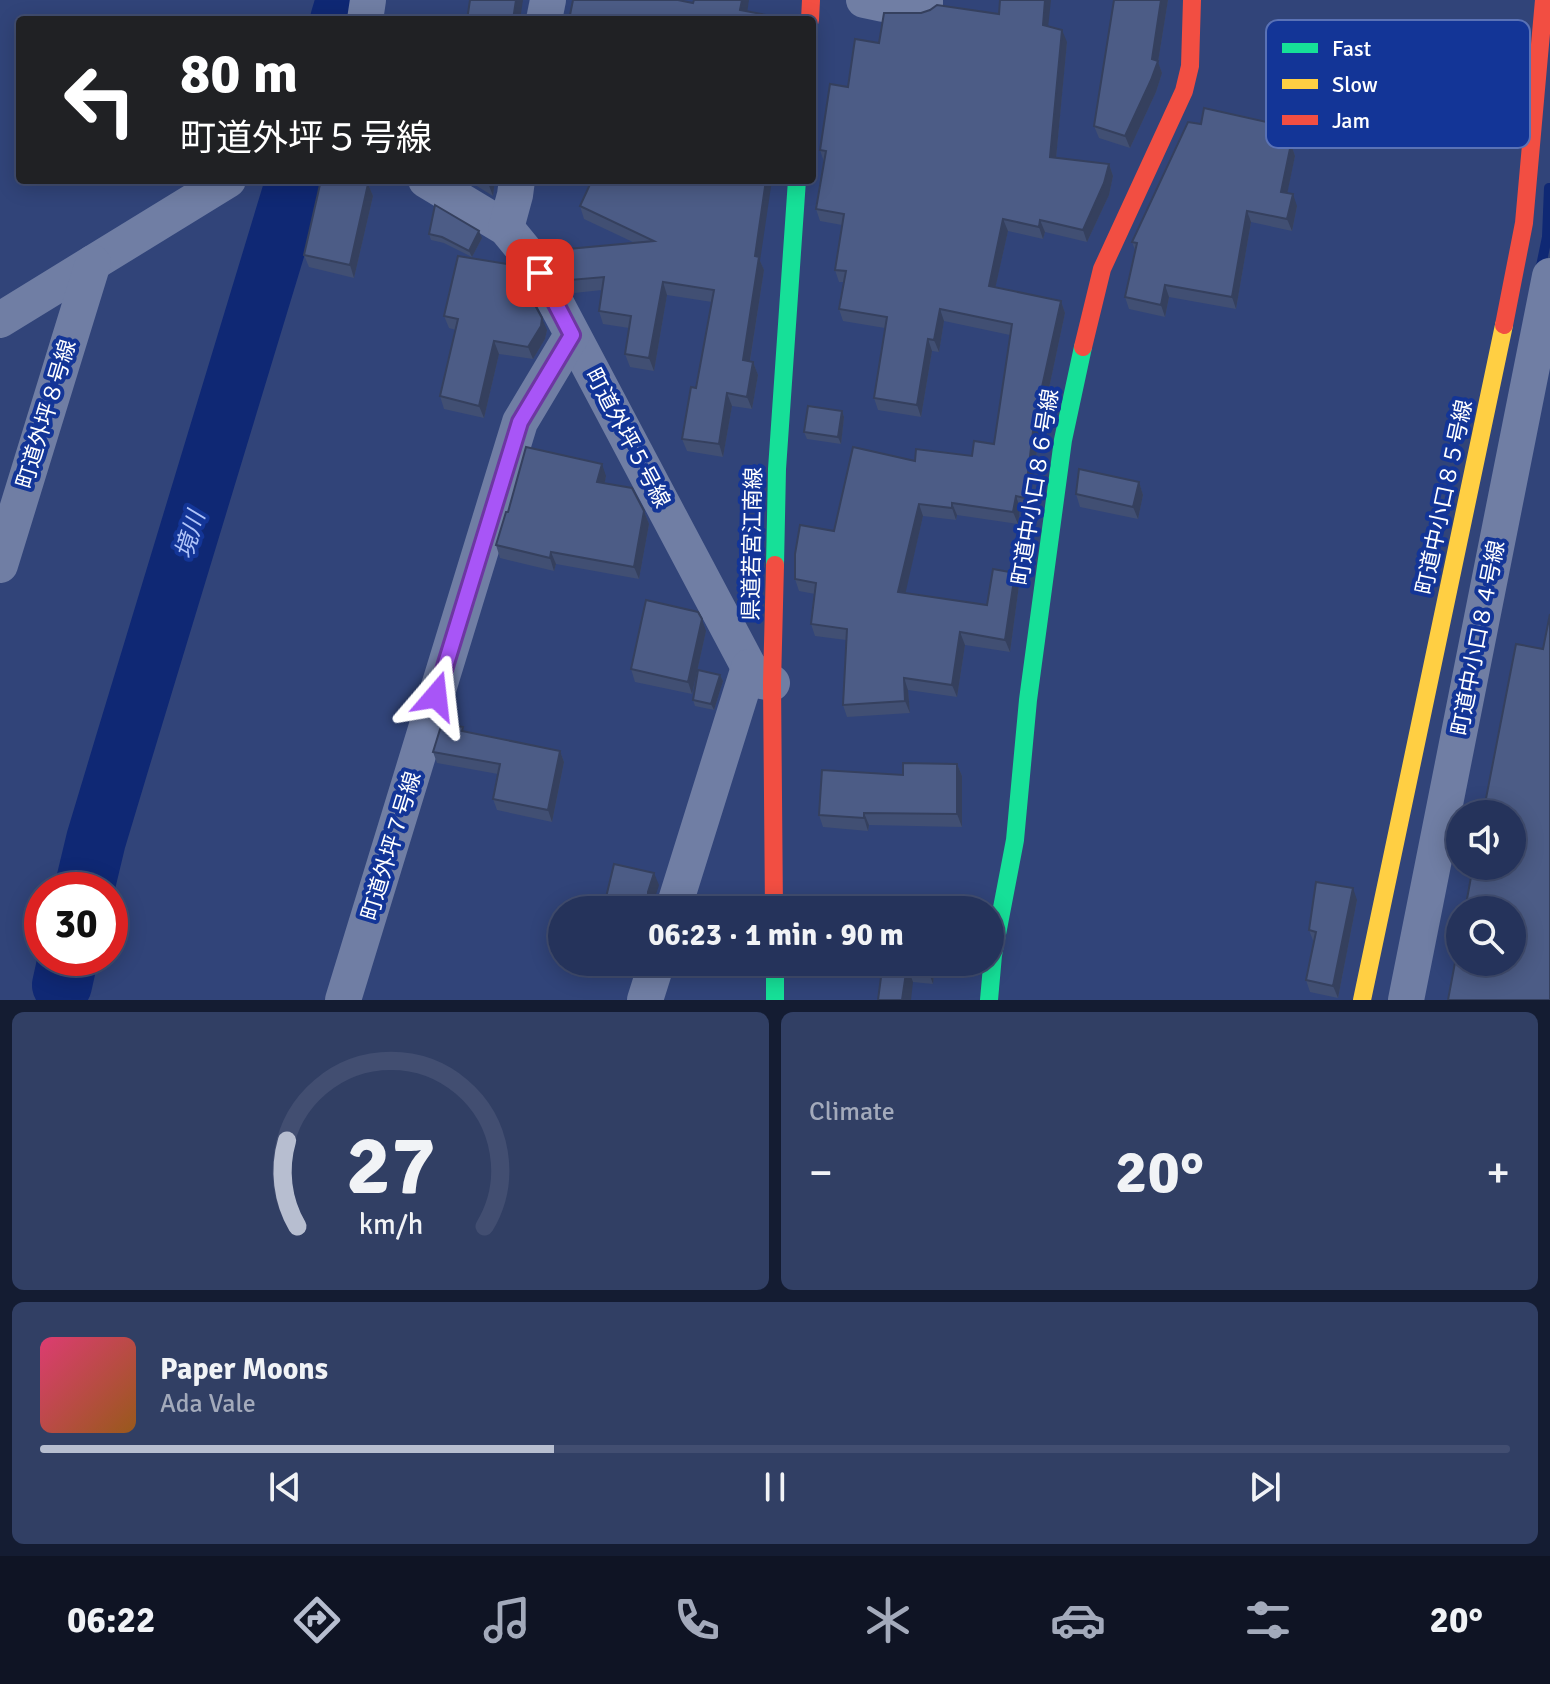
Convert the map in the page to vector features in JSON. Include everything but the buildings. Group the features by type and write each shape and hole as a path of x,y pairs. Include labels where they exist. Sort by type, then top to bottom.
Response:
{"street":[{"path":"864,0 883,4 925,4 925,0"},
{"name":"町道中小口８６号線","path":"989,1000 993,955 1015,840 1028,700 1063,440 1102,269 1184,91 1190,66 1192,0"},
{"name":"町道中小口８５号線","path":"1362,1000 1515,274 1525,208 1544,0"},
{"path":"0,320 221,184"},
{"name":"町道外坪５号線","path":"433,184 506,228 540,273 761,675"},
{"path":"506,228 516,184"},
{"name":"県道若宮江南線","path":"773,896 761,675 797,184"},
{"name":"町道外坪８号線","path":"0,565 93,263"},
{"name":"町道中小口８４号線","path":"1406,1000 1550,276"},
{"name":"町道外坪７号線","path":"343,1000 520,422 572,335"},
{"path":"678,896 761,675"},
{"path":"645,1000 653,976"},
{"path":"775,976 775,1000"}],"waterway":[{"name":"境川","path":"341,16 346,0"},
{"name":"境川","path":"88,872 295,184"},
{"path":"1540,271 1547,237 1549,188"},
{"name":"境川","path":"62,985 64,976"}],"traffic: fast":[{"path":"775,565 777,469 797,184"},
{"path":"989,1000 993,955 1015,840 1028,700 1063,440 1083,347"},
{"path":"775,976 775,1000"}],"traffic: slow":[{"path":"1362,1000 1504,325"}],"traffic: jam":[{"path":"810,16 811,0"},
{"path":"1083,347 1102,269 1184,91 1190,66 1192,0"},
{"path":"1504,325 1524,223 1544,0"},
{"path":"774,896 772,683 775,565"}],"route":[{"path":"436,696 520,422 572,335 540,273"}]}
